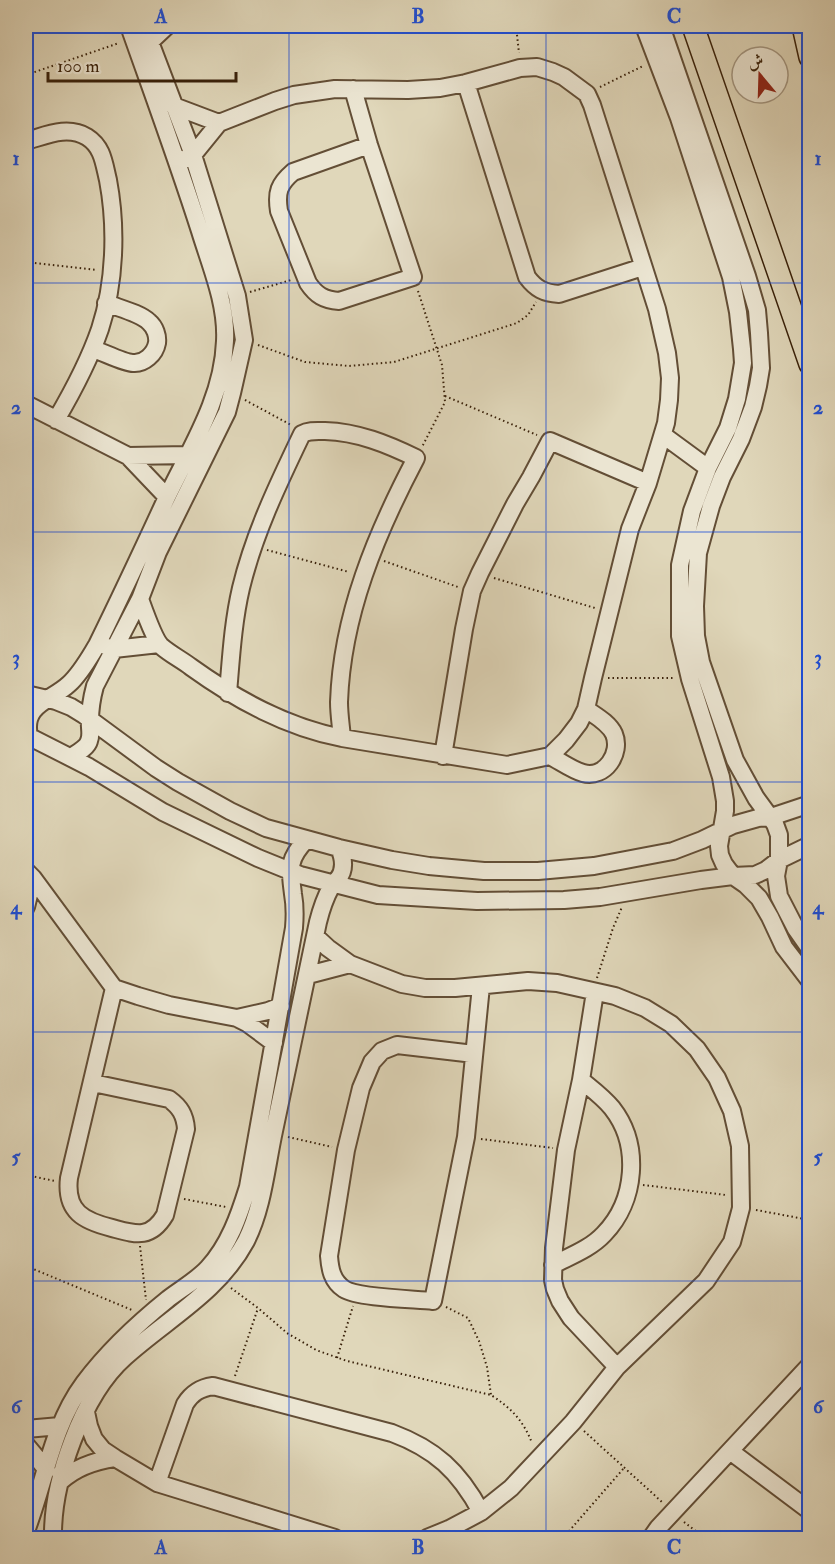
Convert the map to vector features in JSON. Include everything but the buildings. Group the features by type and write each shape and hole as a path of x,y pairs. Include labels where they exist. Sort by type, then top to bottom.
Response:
{"main road":[{"path":"693,26 810,364"},
{"path":"803,26 810,57"}],"street":[{"path":"150,42 167,26"},
{"path":"644,26 679,118 731,277 741,331 743,363 738,399 692,511 680,564 680,636 690,679 721,777 725,811 719,846 720,855 733,876 759,898 784,947 810,981"},
{"path":"661,26 740,254 757,310 759,333 761,368 753,407 711,506 698,553 696,636 701,662 735,760 756,798 771,817 779,835 779,860 776,876 779,896 810,949"},
{"path":"71,757 89,741 95,686 140,599 167,497 188,455 206,439 220,380 225,339 220,296 174,106 160,87 150,42 135,30"},
{"path":"135,30 160,87 237,296 244,340 226,412 206,439 152,549 97,645 77,675 68,685 46,699 31,713 27,736 71,757 163,812 290,872 378,895 477,901 564,900 600,897 733,876 755,875 779,860 810,846"},
{"path":"140,599 159,644 228,693 270,715 319,734 507,765 550,756 566,740 586,709 630,529 663,435 669,400 670,378 667,353 657,309 592,105 587,94 553,72 537,67 520,68 440,88 335,89 294,95 219,123 185,158"},
{"path":"466,83 527,277 533,285 549,294 559,294 643,267"},
{"path":"353,89 413,277 339,301 330,301 313,291 305,276 279,211 277,200 279,189 293,172 369,145"},
{"path":"174,106 219,123"},
{"path":"26,141 63,131 76,132 87,137 97,146 103,157 111,196 113,236 111,271 101,326 93,349 56,420"},
{"path":"93,349 132,363 148,358 156,345 157,337 150,322 106,303"},
{"path":"225,339 244,340"},
{"path":"26,404 128,456 167,497"},
{"path":"228,693 241,589 253,546 273,493 302,434 323,431 354,434 389,445 416,458 384,522 370,557 348,629 339,703 342,738"},
{"path":"663,435 708,468"},
{"path":"443,756 472,591 514,504 550,441 648,483"},
{"path":"128,456 188,455"},
{"path":"97,645 114,649 159,644"},
{"path":"26,694 71,707 156,768 203,796 266,828 339,848 429,866 484,871 538,871 594,866 687,847 745,821 771,817 810,804"},
{"path":"550,756 584,773 594,773 611,762 615,753 614,734 608,725 586,709"},
{"path":"53,1539 53,1521 61,1482 77,1430 97,1390 123,1358 195,1302 213,1274 241,1210 248,1187 294,928 290,872 297,851 306,840"},
{"path":"26,1531 60,1426 82,1386 114,1347 148,1316 213,1274 242,1246 254,1222 263,1190 322,907 342,871 342,855 339,848"},
{"path":"29,875 114,987 170,1005 237,1018 252,1026 273,1043"},
{"path":"26,907 29,875"},
{"path":"315,936 350,964 402,984 425,988 481,986 528,981 557,983 615,996 645,1008 671,1024 697,1049 717,1078 732,1111 740,1146 741,1202 732,1242 706,1281 617,1367 573,1422 511,1488 481,1512 427,1539"},
{"path":"308,975 350,964"},
{"path":"474,1054 397,1045 382,1051 367,1071 346,1150 329,1256 330,1270 335,1281 345,1289 357,1294 433,1301 466,1137 481,986"},
{"path":"93,1083 169,1099 182,1111 186,1129 165,1215 154,1229 139,1234 93,1223 81,1216 71,1202 68,1193 68,1184 114,987"},
{"path":"595,992 581,1080 566,1150 553,1280 560,1301 571,1318 617,1367"},
{"path":"237,1018 281,1006"},
{"path":"553,1265 585,1249 603,1235 617,1217 627,1196 630,1183 630,1151 624,1129 613,1109 581,1080"},
{"path":"651,1539 672,1512 810,1365"},
{"path":"157,1483 185,1404 197,1391 213,1386 411,1440 429,1450 459,1477 481,1512"},
{"path":"87,1412 94,1439 103,1450 157,1483 303,1534 335,1539"},
{"path":"26,1429 60,1426"},
{"path":"26,1445 47,1470"},
{"path":"730,1451 810,1511"},
{"path":"61,1482 79,1468 115,1458"}],"path":[{"path":"516,26 520,68"},
{"path":"26,75 135,30"},
{"path":"587,94 657,59"},
{"path":"26,262 111,271"},
{"path":"237,296 305,276"},
{"path":"413,277 442,365 445,396 444,405 416,458"},
{"path":"244,340 305,362 349,366 394,362 517,323 528,315 541,291"},
{"path":"232,393 304,433"},
{"path":"445,396 550,441"},
{"path":"253,546 363,576"},
{"path":"370,557 472,591"},
{"path":"480,573 609,612"},
{"path":"593,678 690,679"},
{"path":"595,992 598,973 627,893"},
{"path":"273,1134 346,1150"},
{"path":"466,1137 566,1150"},
{"path":"26,1175 68,1184"},
{"path":"630,1183 741,1202 810,1220"},
{"path":"170,1196 241,1210"},
{"path":"26,1266 148,1316 139,1234"},
{"path":"213,1274 287,1333 316,1350 338,1358 491,1395 508,1407 522,1422 532,1441 536,1461"},
{"path":"338,1358 357,1294"},
{"path":"433,1301 468,1318 487,1367 491,1395"},
{"path":"231,1390 258,1308"},
{"path":"573,1422 705,1539"},
{"path":"563,1539 624,1468"},
{"path":"808,1539 810,1529"}]}
